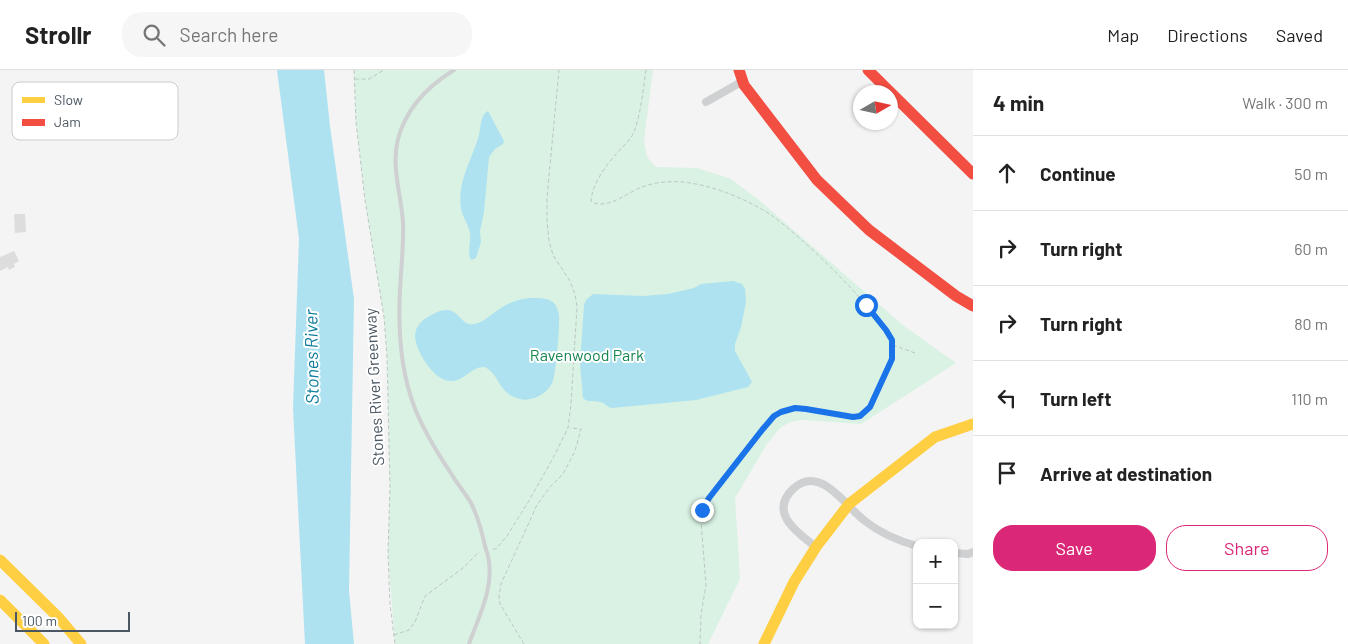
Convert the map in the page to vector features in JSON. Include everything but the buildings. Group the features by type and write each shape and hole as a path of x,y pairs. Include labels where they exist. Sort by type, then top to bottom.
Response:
{"street":[{"path":"868,70 973,174"},
{"path":"706,102 741,76 744,86 816,180 869,230 956,296 973,306"},
{"path":"764,644 794,582 816,547 849,504 935,437 973,424"},
{"path":"816,547 794,530 788,522 784,509 789,494 799,485 814,482 827,486 849,504 864,521 888,535 913,544"},
{"path":"958,553 968,554 973,552"},
{"path":"0,560 59,618 82,644"},
{"path":"0,600 44,644"}],"lane":[{"path":"454,70 440,79 408,114 398,140 395,166 402,214 401,351 406,379 414,406 442,460 471,503 480,525 488,556 488,591 469,644"}],"path":[{"name":"Stones River Greenway","path":"354,70 356,122 365,200 384,317 387,356 390,594 395,644"},
{"path":"354,80 369,79 384,70"},
{"path":"394,635 409,630 415,622 425,596 477,554 496,548 507,536 552,460 568,428 577,307 575,294 570,282 554,255 549,241 547,221 547,197 559,70"},
{"path":"646,70 633,132 596,184 591,201 606,205 643,186 684,182 712,188 758,207 800,238 856,293 886,330 892,345 892,359 866,412 860,416 853,417 795,408 781,412 774,416 762,430 709,498 702,510 701,521 706,585 701,615 700,644"},
{"path":"892,345 915,354"},
{"path":"524,644 500,604 501,584 537,505 550,487 563,474 575,451 581,430 568,428"}],"green space":[{"name":"Ravenwood Park","path":"354,70 653,70 644,140 647,157 656,167 697,168 731,179 760,201 904,326 956,363 861,424 802,420 790,422 780,428 767,444 735,498 740,579 708,644 395,644 388,554 390,487 387,356 384,317 365,200 356,122"}],"water":[{"name":"Stones River","path":"277,70 324,70 354,299 349,591 354,644 305,644 293,408 299,239"},
{"path":"488,111 504,141 489,157 484,212 480,231 481,242 476,258 471,260 469,254 469,231 461,209 461,189 479,135 482,118"},
{"path":"733,281 742,284 745,289 746,302 735,344 735,351 752,382 748,387 696,400 612,408 597,401 589,401 583,398 580,363 584,305 586,300 593,294 643,296 668,294 694,288 701,284"},
{"path":"520,299 550,300 555,304 559,315 555,371 550,387 539,396 525,400 513,397 485,367 480,367 455,381 446,380 432,370 417,347 415,335 419,324 442,310 450,310 466,323 475,324 483,321 507,304"}],"traffic: slow":[{"path":"764,644 794,582 816,547 849,504 935,437 973,424"},
{"path":"0,560 59,618 81,644"},
{"path":"0,600 44,644"}],"traffic: jam":[{"path":"739,70 744,85 817,180 869,230 956,296 973,306"},
{"path":"868,70 973,174"}],"route":[{"path":"702,510 709,498 774,416 787,409 795,408 853,417 860,416 870,407 892,359 893,349 892,340 886,330 866,305"}]}
